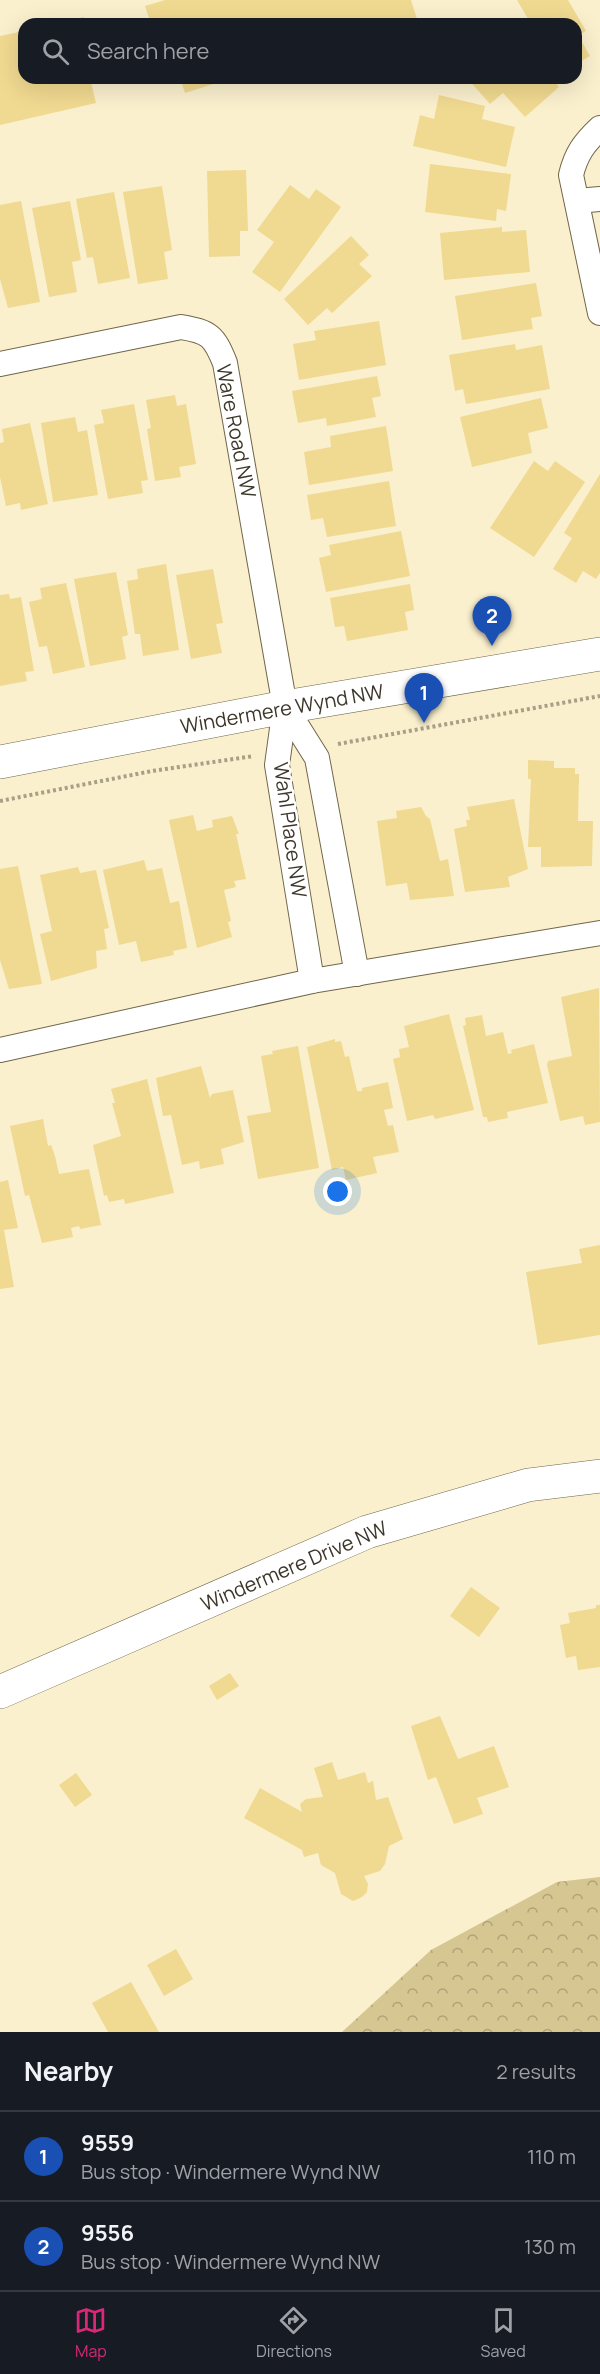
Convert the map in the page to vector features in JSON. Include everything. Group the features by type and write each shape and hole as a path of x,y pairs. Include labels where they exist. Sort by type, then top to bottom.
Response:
{"street":[{"path":"600,128 575,158 571,175 588,200 600,314"},
{"name":"Ware Road NW","path":"0,364 181,327 202,331 216,340 225,363 285,707"},
{"name":"Windermere Wynd NW","path":"0,762 285,707 600,654"},
{"name":"Wahl Place NW","path":"285,707 317,758 357,974"},
{"name":"Wahl Place NW","path":"285,707 277,765 312,981"},
{"path":"0,1050 312,981 600,933"},
{"name":"Windermere Drive NW","path":"0,1692 367,1532 528,1485 600,1476"}],"green space":[{"path":"600,1877 600,2032 342,2032 431,1950 557,1882"}],"building":[{"path":"165,0 411,0 417,18 149,18 145,6"},
{"path":"517,0 568,0 578,18 528,18"},
{"path":"18,32 18,84 91,84 96,103 0,125 0,36"},
{"path":"582,42 590,56 582,61"},
{"path":"182,84 213,84 185,93"},
{"path":"472,84 557,84 559,87 525,117 503,93 490,104"},
{"path":"439,95 485,106 482,119 515,127 506,167 413,146 420,115 434,119"},
{"path":"430,164 511,174 506,211 497,209 496,221 425,212"},
{"path":"246,170 248,231 240,231 240,256 209,257 207,171"},
{"path":"290,185 309,199 316,189 341,207 280,292 252,272 274,242 257,230"},
{"path":"162,186 172,250 164,252 168,279 138,284 123,192"},
{"path":"114,192 130,278 98,284 93,257 87,258 76,199"},
{"path":"21,201 40,302 8,308 0,279 0,205"},
{"path":"70,201 81,260 72,262 77,292 49,297 32,208"},
{"path":"502,227 502,232 526,230 530,272 444,280 440,233"},
{"path":"351,236 369,255 359,264 372,276 332,313 327,308 308,325 284,299"},
{"path":"536,283 542,316 531,318 533,329 462,340 455,296"},
{"path":"379,321 386,365 299,380 293,344 316,340 314,331"},
{"path":"515,344 516,350 542,345 550,389 466,404 463,389 455,391 449,355"},
{"path":"377,376 381,396 372,398 376,417 327,426 326,418 298,423 292,391"},
{"path":"175,395 177,406 186,404 196,464 179,467 181,477 155,481 147,429 151,428 146,400"},
{"path":"541,398 548,428 528,433 532,453 472,467 460,417"},
{"path":"134,404 148,480 141,481 143,493 108,499 94,425 104,423 101,410"},
{"path":"75,417 78,432 87,430 98,495 53,502 41,423"},
{"path":"30,423 48,504 21,510 20,503 6,506 0,477 0,443 4,442 2,429"},
{"path":"386,426 393,471 309,485 304,452 331,447 330,436"},
{"path":"534,461 548,471 555,461 585,482 534,557 490,528"},
{"path":"600,474 600,573 596,579 583,571 576,583 553,569 572,538 564,533"},
{"path":"389,481 396,526 327,537 323,518 311,520 307,495"},
{"path":"401,531 410,576 326,592 319,558 331,555 329,545"},
{"path":"166,564 179,650 143,656 140,634 135,634 127,581 138,579 137,569"},
{"path":"213,569 223,623 216,624 222,653 191,659 176,575"},
{"path":"116,572 128,635 122,637 126,659 90,666 74,579"},
{"path":"66,583 85,667 53,674 47,646 39,647 29,602 42,599 40,588"},
{"path":"410,584 414,610 405,612 408,630 347,641 344,626 335,627 330,598"},
{"path":"9,594 10,599 21,597 34,671 25,672 27,681 0,686 0,595"},
{"path":"528,760 554,761 554,768 575,768 575,774 579,774 578,821 593,821 592,866 541,867 541,847 528,847 531,779 528,779"},
{"path":"514,799 528,869 508,877 510,887 465,892 454,829 467,826 466,820 470,820 467,807"},
{"path":"421,807 430,819 440,861 448,859 454,896 410,900 407,883 386,886 377,821 397,818 396,811"},
{"path":"193,815 197,831 213,827 212,820 232,816 239,834 236,834 246,879 234,881 236,887 224,890 232,937 197,948 169,820"},
{"path":"144,860 147,871 162,868 170,903 179,901 187,948 173,951 174,955 141,962 136,941 119,945 103,870"},
{"path":"18,866 42,984 9,989 0,960 0,869"},
{"path":"78,867 80,873 96,870 109,928 104,929 107,949 96,951 97,968 51,981 40,934 52,931 40,875"},
{"path":"599,988 600,1122 585,1125 583,1116 560,1121 547,1065 548,1061 572,1056 561,997"},
{"path":"449,1014 474,1110 435,1119 433,1115 407,1121 393,1059 400,1057 399,1049 409,1047 404,1026"},
{"path":"482,1015 486,1036 503,1032 508,1054 512,1053 511,1050 534,1044 548,1103 507,1112 508,1118 488,1122 487,1117 483,1117 463,1026 466,1025 465,1018"},
{"path":"335,1039 335,1042 341,1041 345,1057 349,1056 357,1091 388,1082 393,1108 384,1110 388,1126 393,1125 399,1152 373,1157 377,1173 346,1180 343,1167 332,1170 307,1047"},
{"path":"298,1046 319,1168 258,1179 247,1116 271,1112 261,1056 273,1054 272,1051"},
{"path":"201,1066 210,1098 212,1094 233,1090 244,1142 221,1149 224,1164 200,1169 199,1161 182,1165 171,1115 163,1116 156,1078"},
{"path":"147,1079 174,1193 125,1204 124,1199 109,1202 107,1195 104,1196 93,1145 121,1136 112,1103 115,1103 111,1089"},
{"path":"43,1119 48,1146 51,1145 59,1174 89,1169 101,1225 80,1229 79,1226 71,1228 73,1237 42,1243 29,1195 25,1196 10,1126"},
{"path":"8,1180 18,1228 4,1230 14,1287 0,1289 0,1182"},
{"path":"600,1245 600,1335 538,1345 526,1272 582,1263 579,1249"},
{"path":"471,1587 500,1608 479,1637 450,1616"},
{"path":"596,1605 600,1605 600,1667 578,1670 576,1656 566,1658 560,1625 570,1623 568,1613 596,1608"},
{"path":"230,1673 239,1686 217,1700 209,1686"},
{"path":"440,1716 458,1759 494,1746 509,1787 477,1798 483,1814 454,1824 436,1777 428,1780 411,1726"},
{"path":"332,1762 338,1780 365,1772 368,1783 373,1781 376,1800 388,1797 403,1839 389,1846 385,1864 380,1871 364,1876 368,1884 367,1892 353,1901 341,1894 335,1873 321,1865 318,1853 304,1857 302,1850 244,1818 260,1788 302,1812 300,1804 306,1799 323,1797 314,1768"},
{"path":"76,1773 92,1795 75,1807 59,1785"},
{"path":"176,1949 193,1979 164,1996 147,1965"},
{"path":"131,1982 159,2032 108,2032 92,2003"}],"place":[{"name":"9556","path":"492,646"},
{"name":"9559","path":"424,723"}]}
